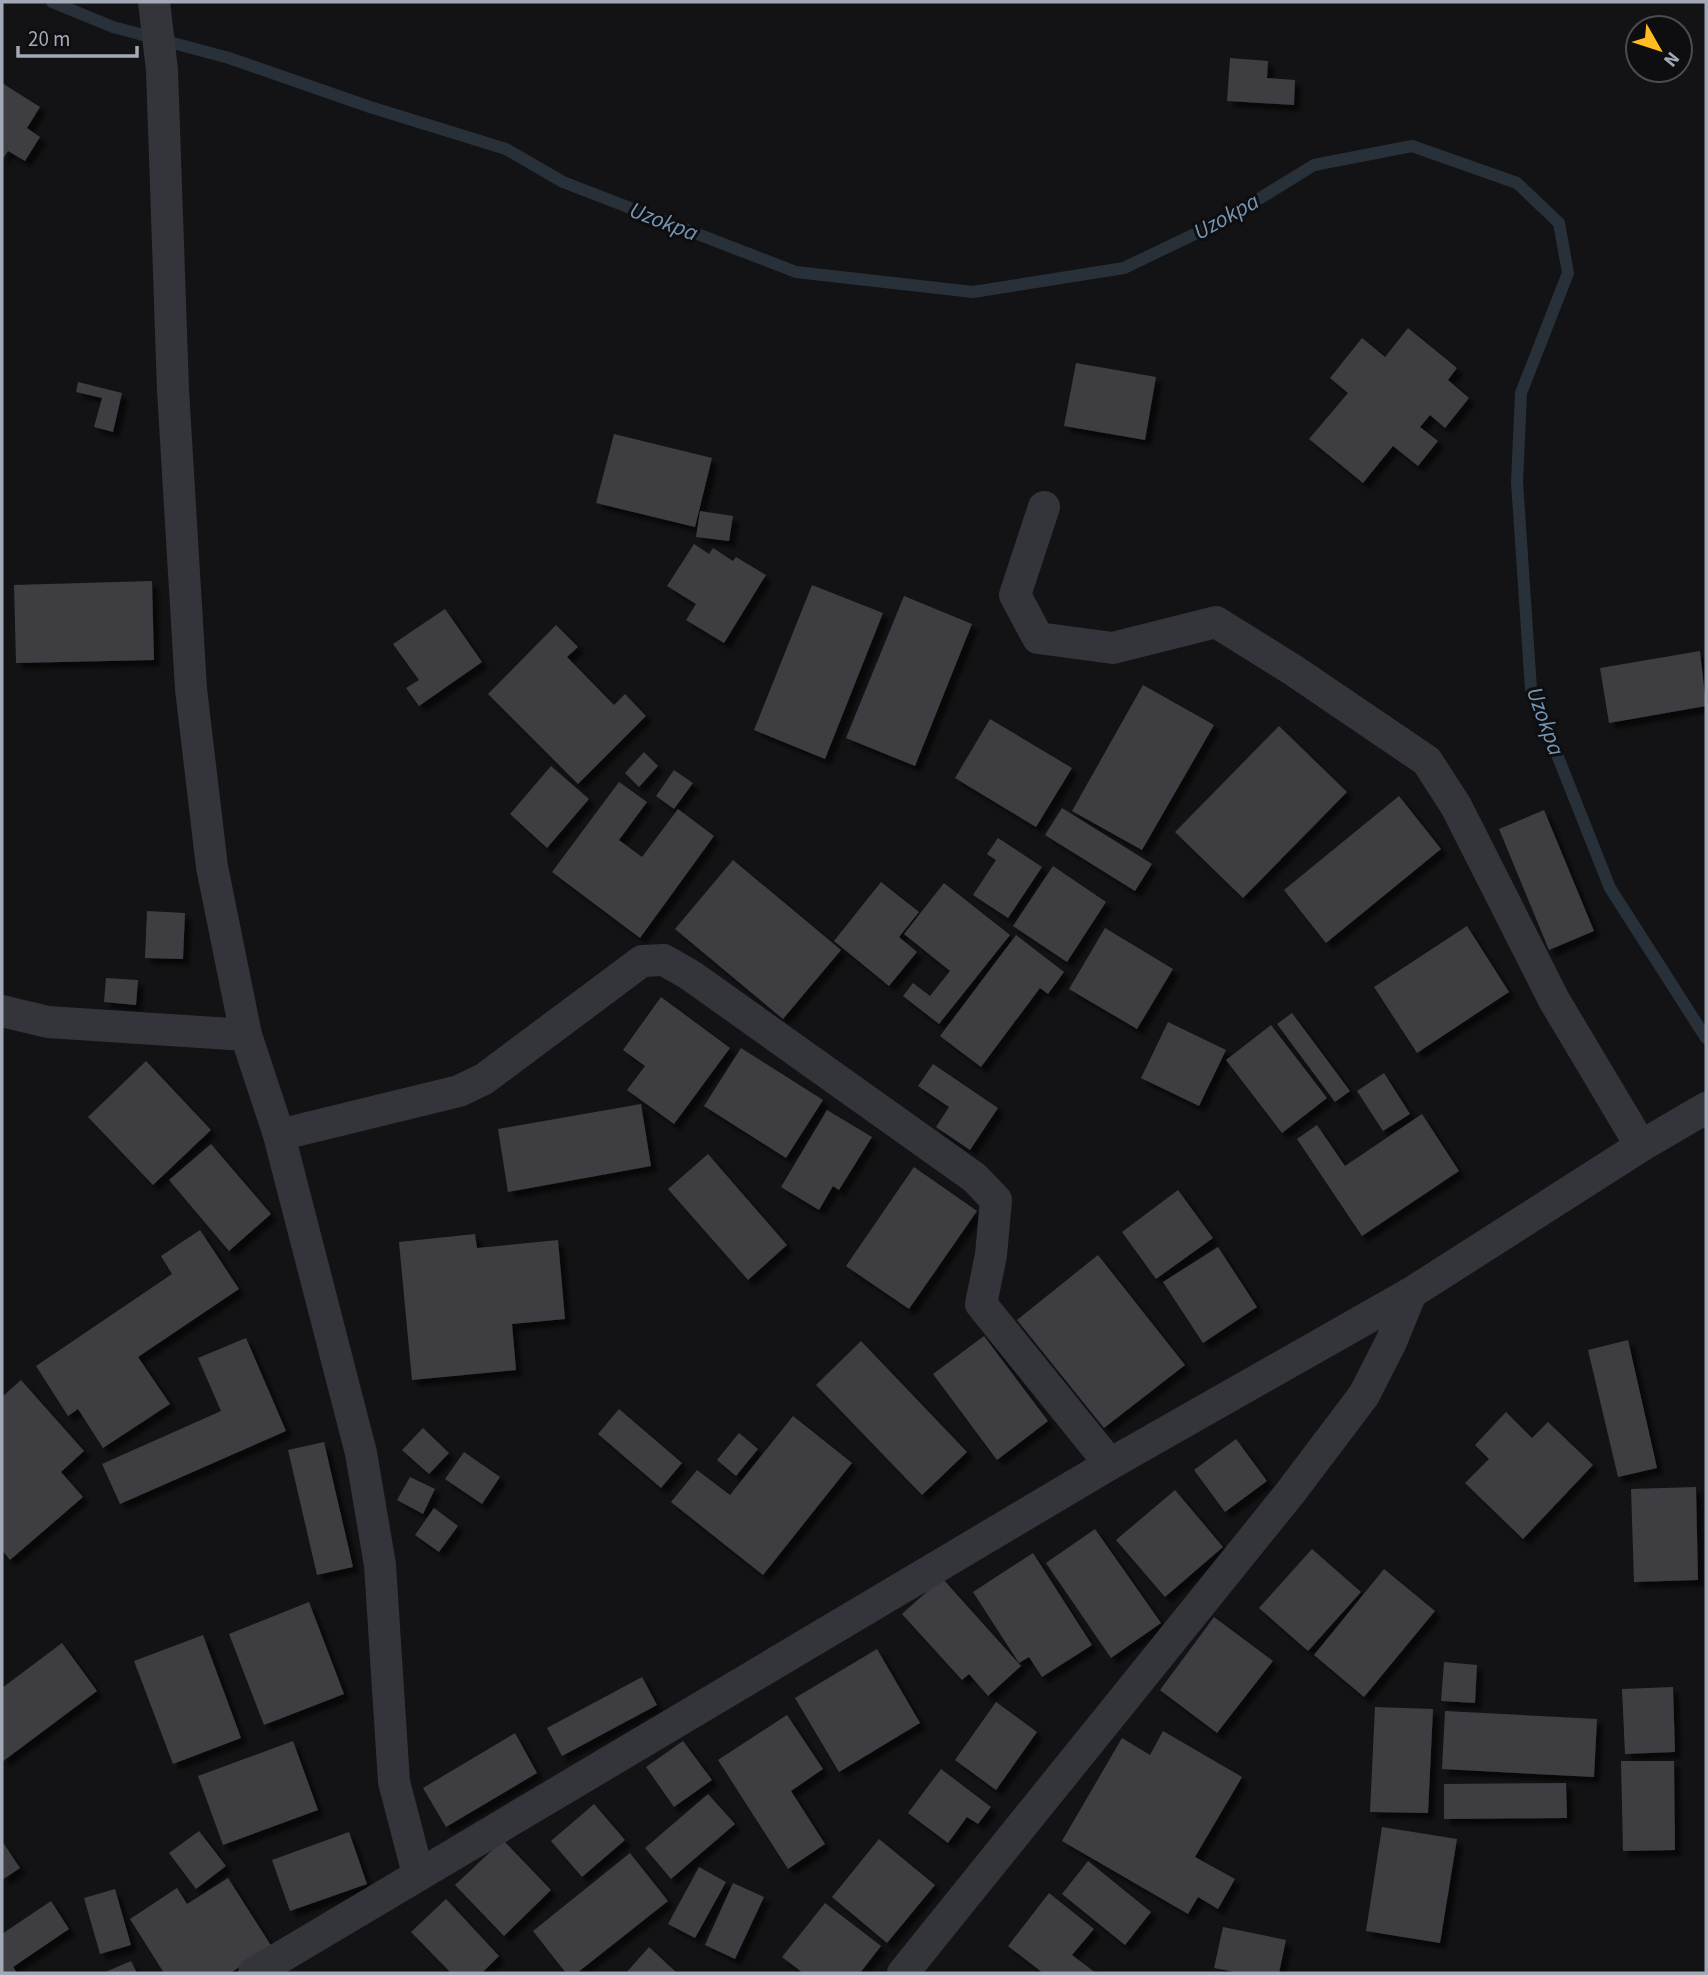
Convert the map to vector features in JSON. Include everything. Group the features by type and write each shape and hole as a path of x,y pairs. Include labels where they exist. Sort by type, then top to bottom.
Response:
{"street":[{"path":"154,6 162,70 173,390 191,689 212,867 246,1035 279,1135 361,1453 380,1565 394,1782 418,1874"},
{"path":"1044,507 1015,595 1038,638 1113,648 1216,622 1293,670 1427,761 1456,806 1554,1000 1641,1146"},
{"path":"279,1135 459,1091 484,1079 642,961 664,960 690,975 964,1170 996,1200 991,1255 981,1304 1110,1464"},
{"path":"2,1011 48,1022 246,1035"},
{"path":"254,1973 1110,1464 1411,1293 1641,1146 1706,1108"},
{"path":"904,1973 1290,1493 1364,1395 1391,1342 1411,1293"}],"building":[{"path":"1230,58 1268,61 1267,78 1295,80 1294,105 1227,101"},
{"path":"2,83 40,107 27,128 40,137 25,161 8,151 2,160"},
{"path":"1408,328 1457,368 1448,380 1469,398 1445,428 1430,415 1420,427 1438,441 1418,466 1393,446 1363,483 1309,439 1348,393 1330,378 1362,338 1385,357"},
{"path":"1076,363 1156,377 1145,440 1064,426"},
{"path":"78,382 122,393 113,432 94,427 102,398 76,392"},
{"path":"614,434 712,458 695,527 596,503"},
{"path":"700,511 733,516 729,541 696,537"},
{"path":"694,544 709,554 713,548 733,561 736,557 766,575 724,643 686,620 696,604 667,586"},
{"path":"152,581 154,660 16,663 14,585"},
{"path":"812,585 883,613 825,759 754,730"},
{"path":"904,596 972,624 915,766 846,738"},
{"path":"445,609 482,662 419,706 406,688 419,680 393,644"},
{"path":"556,625 578,647 567,657 614,705 625,694 646,716 578,784 488,694"},
{"path":"1700,651 1706,706 1609,723 1600,668"},
{"path":"1143,685 1214,725 1142,850 1072,811"},
{"path":"990,719 1072,768 1036,827 955,778"},
{"path":"1279,726 1347,792 1243,898 1175,832"},
{"path":"644,752 658,766 639,787 625,773"},
{"path":"551,766 589,799 547,848 510,814"},
{"path":"674,770 693,783 674,809 656,796"},
{"path":"619,782 647,802 619,840 642,857 678,809 714,836 640,938 552,872"},
{"path":"1399,796 1441,849 1326,943 1284,890"},
{"path":"1062,808 1152,864 1135,891 1045,835"},
{"path":"1544,810 1594,931 1549,950 1499,829"},
{"path":"998,838 1042,867 1008,918 973,895 996,860 987,854"},
{"path":"733,860 841,950 783,1019 675,929"},
{"path":"1053,866 1106,902 1067,962 1013,926"},
{"path":"881,882 919,912 899,937 917,952 889,986 834,941"},
{"path":"944,883 1010,935 939,1024 903,996 913,983 930,996 950,971 904,934"},
{"path":"147,911 185,913 183,959 145,958"},
{"path":"1467,926 1509,992 1417,1053 1374,987"},
{"path":"1105,928 1173,969 1137,1029 1069,989"},
{"path":"1016,935 1064,972 1048,994 1040,988 981,1067 940,1036"},
{"path":"106,978 138,980 136,1005 104,1002"},
{"path":"661,997 730,1048 674,1124 627,1090 645,1066 623,1050"},
{"path":"1292,1013 1350,1091 1335,1102 1277,1024"},
{"path":"1168,1022 1226,1050 1199,1106 1141,1078"},
{"path":"1271,1025 1327,1098 1282,1133 1226,1060"},
{"path":"741,1048 823,1100 786,1158 704,1106"},
{"path":"146,1061 211,1130 153,1185 88,1117"},
{"path":"933,1064 998,1108 970,1150 936,1127 949,1107 918,1086"},
{"path":"1384,1073 1410,1114 1383,1131 1357,1091"},
{"path":"641,1104 651,1166 508,1192 498,1129"},
{"path":"827,1110 872,1137 839,1190 833,1186 819,1210 781,1187"},
{"path":"1422,1114 1459,1171 1362,1236 1297,1139 1317,1125 1345,1166"},
{"path":"211,1144 271,1214 229,1251 169,1180"},
{"path":"708,1154 787,1245 748,1280 668,1189"},
{"path":"914,1167 977,1211 909,1309 846,1266"},
{"path":"1178,1190 1213,1238 1156,1279 1122,1232"},
{"path":"200,1230 239,1289 138,1357 170,1404 103,1448 78,1409 68,1416 36,1366 172,1274 161,1256"},
{"path":"475,1234 477,1248 558,1240 565,1319 512,1324 516,1370 412,1380 399,1242"},
{"path":"1218,1247 1257,1307 1203,1343 1163,1282"},
{"path":"1098,1255 1185,1365 1104,1428 1017,1320"},
{"path":"984,1336 1048,1421 997,1460 933,1374"},
{"path":"246,1338 286,1431 120,1504 102,1464 221,1411 198,1358"},
{"path":"1628,1340 1657,1468 1618,1477 1588,1350"},
{"path":"861,1341 967,1452 922,1495 816,1385"},
{"path":"21,1380 84,1451 61,1472 83,1497 10,1560 2,1550 2,1397"},
{"path":"619,1409 682,1463 661,1488 598,1434"},
{"path":"1506,1412 1532,1438 1548,1422 1593,1465 1523,1539 1465,1483 1489,1459 1475,1445"},
{"path":"793,1416 852,1463 763,1575 671,1502 697,1470 730,1495"},
{"path":"423,1428 449,1453 429,1474 402,1450"},
{"path":"739,1433 758,1449 736,1476 717,1460"},
{"path":"1236,1439 1267,1481 1225,1512 1194,1470"},
{"path":"324,1442 353,1567 317,1575 288,1450"},
{"path":"464,1452 500,1477 482,1504 445,1479"},
{"path":"410,1477 435,1489 423,1514 397,1500"},
{"path":"1696,1487 1698,1580 1634,1582 1631,1489"},
{"path":"1175,1490 1223,1547 1165,1597 1116,1540"},
{"path":"434,1508 458,1526 439,1552 415,1535"},
{"path":"1095,1529 1161,1623 1111,1658 1046,1563"},
{"path":"1312,1549 1361,1592 1308,1651 1259,1608"},
{"path":"1033,1553 1092,1645 1042,1677 1029,1657 1019,1663 973,1592"},
{"path":"1384,1569 1435,1611 1364,1697 1314,1655"},
{"path":"942,1578 1021,1666 988,1696 969,1674 962,1680 902,1614"},
{"path":"309,1602 344,1694 264,1725 229,1634"},
{"path":"1214,1617 1273,1661 1217,1733 1160,1690"},
{"path":"203,1635 241,1738 173,1764 134,1661"},
{"path":"62,1643 97,1691 2,1762 2,1688"},
{"path":"877,1649 920,1723 839,1772 795,1698"},
{"path":"1444,1662 1477,1665 1475,1703 1441,1701"},
{"path":"642,1677 657,1705 562,1756 547,1728"},
{"path":"1673,1687 1675,1752 1625,1754 1622,1689"},
{"path":"996,1702 1037,1732 996,1790 955,1760"},
{"path":"1375,1707 1433,1709 1428,1813 1370,1812"},
{"path":"1445,1711 1597,1719 1594,1777 1442,1769"},
{"path":"787,1715 823,1769 791,1791 825,1844 788,1869 718,1760"},
{"path":"1163,1731 1242,1777 1195,1857 1235,1879 1218,1909 1198,1897 1188,1914 1062,1841 1122,1738 1150,1755"},
{"path":"515,1733 537,1773 446,1827 423,1788"},
{"path":"293,1741 318,1810 223,1845 198,1776"},
{"path":"683,1741 712,1780 674,1807 646,1767"},
{"path":"1621,1761 1674,1761 1675,1850 1623,1851"},
{"path":"941,1769 991,1807 978,1824 967,1817 948,1843 908,1813"},
{"path":"1566,1783 1567,1818 1444,1819 1444,1784"},
{"path":"708,1794 735,1824 671,1879 645,1848"},
{"path":"594,1804 625,1840 582,1877 551,1841"},
{"path":"1382,1827 1457,1839 1440,1943 1366,1931"},
{"path":"199,1831 226,1866 196,1889 169,1853"},
{"path":"349,1832 367,1884 290,1911 272,1860"},
{"path":"879,1839 935,1885 887,1943 832,1897"},
{"path":"503,1840 551,1890 504,1936 455,1885"},
{"path":"2,1841 20,1868 2,1880"},
{"path":"630,1853 668,1901 577,1973 566,1973 533,1931"},
{"path":"1088,1861 1151,1912 1125,1945 1062,1894"},
{"path":"699,1867 726,1882 695,1938 668,1924"},
{"path":"228,1878 272,1947 230,1973 164,1973 130,1919 177,1888 187,1904"},
{"path":"733,1883 764,1897 735,1959 705,1945"},
{"path":"115,1889 131,1945 100,1954 84,1898"},
{"path":"1049,1893 1094,1929 1072,1955 1096,1973 1043,1973 1008,1946"},
{"path":"446,1899 499,1956 482,1973 451,1973 411,1932"},
{"path":"51,1901 69,1929 13,1967 17,1973 2,1973 2,1934"},
{"path":"825,1903 881,1946 860,1973 803,1973 782,1957"},
{"path":"1223,1927 1286,1940 1279,1973 1240,1973 1214,1968"},
{"path":"649,1947 677,1973 626,1973"},
{"path":"131,1961 137,1973 103,1973"}],"waterway":[{"name":"Uzokpa","path":"52,2 113,27 229,58 370,107 506,149 563,182 796,272 973,292 1124,268 1228,218 1314,165 1412,146 1517,183 1559,223 1568,273 1521,393 1517,482 1531,689 1610,888 1706,1038"}]}
